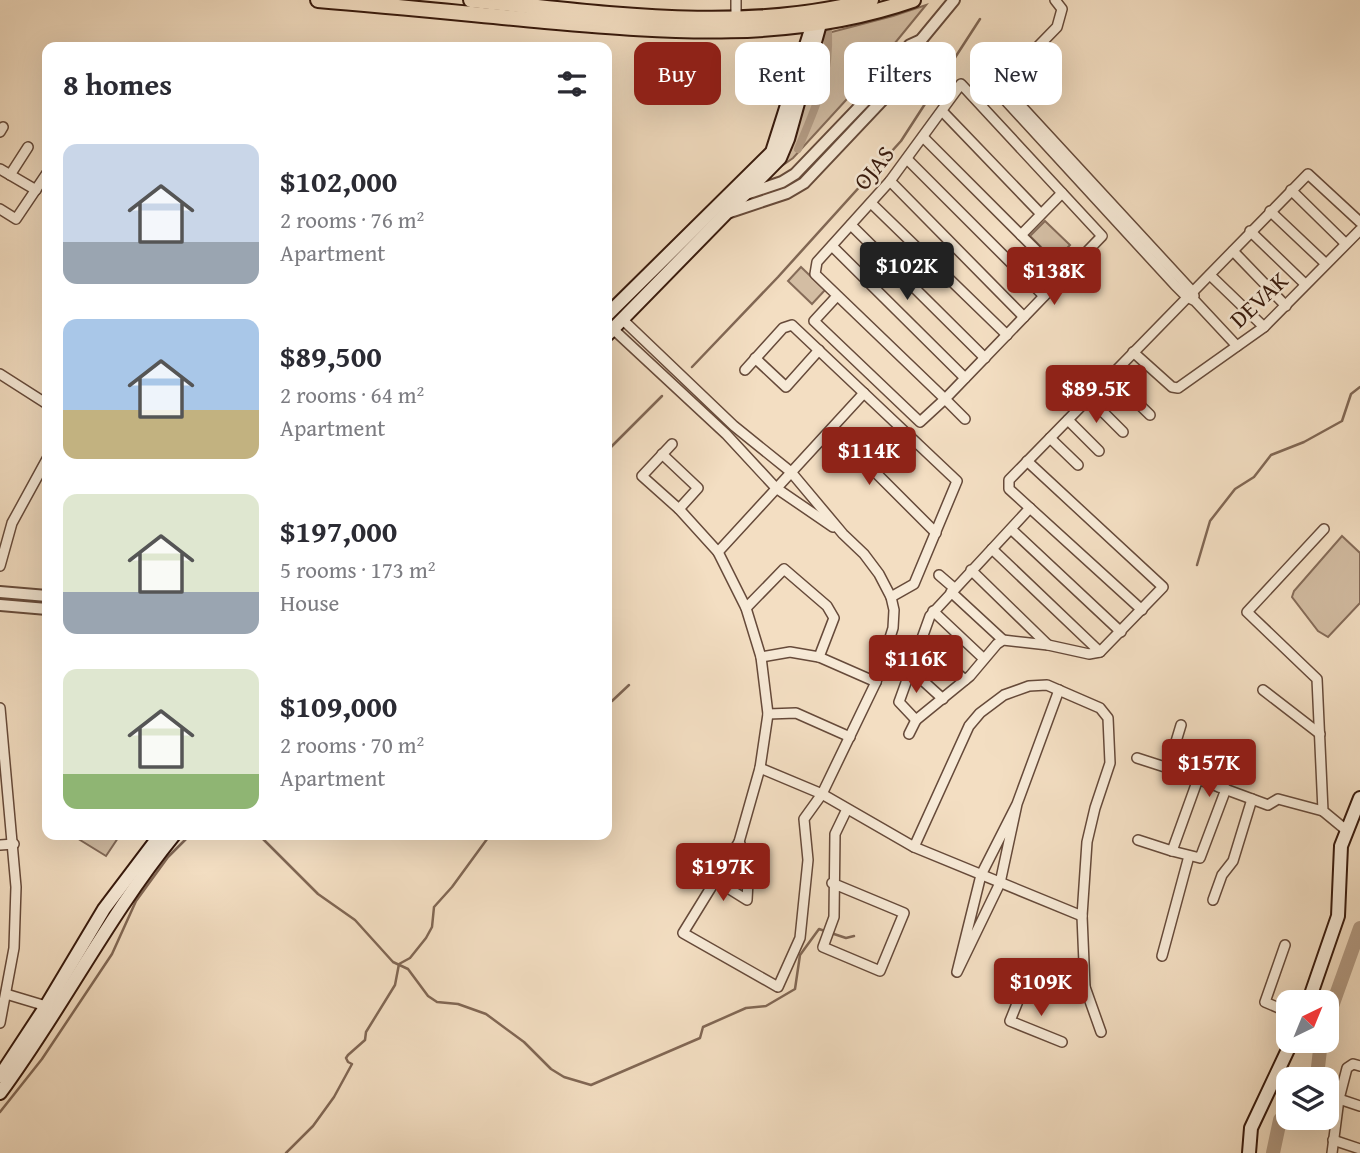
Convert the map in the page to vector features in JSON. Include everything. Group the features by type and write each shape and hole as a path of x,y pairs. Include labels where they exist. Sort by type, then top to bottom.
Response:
{"main road":[{"path":"318,0 643,29 858,17 913,0"},
{"path":"471,0 736,24"},
{"path":"816,20 871,0"},
{"path":"612,310 777,161 784,150 816,20"},
{"path":"614,328 773,149 816,20"},
{"path":"1312,990 1338,916 1339,862 1346,830 1360,798"},
{"path":"0,1076 104,909 156,840"},
{"path":"0,1093 29,1055 130,890 170,840"},
{"path":"1248,1153 1251,1128 1260,1104 1285,1054"}],"street":[{"path":"736,0 736,24"},
{"path":"721,210 781,196 804,183 890,92 919,54 922,40 954,0"},
{"path":"1042,42 1057,27 1062,9 1055,0"},
{"path":"740,196 782,182 795,174 864,102 910,45 922,40"},
{"name":"OJAS","path":"837,296 815,274 817,262 890,181 961,84 970,92"},
{"path":"965,419 945,399 837,296 814,321 920,422 945,399 1102,236 983,105"},
{"path":"1015,105 1237,346"},
{"path":"942,111 1041,214"},
{"path":"923,136 1063,276"},
{"path":"10,175 28,147"},
{"path":"906,159 1044,296"},
{"path":"0,169 36,190"},
{"path":"1142,610 1009,489 1007,484 1308,174 1360,222"},
{"path":"0,209 16,219 42,181"},
{"path":"890,181 1024,317"},
{"path":"1291,190 1345,243"},
{"path":"1021,235 1062,193"},
{"path":"871,203 1007,335"},
{"path":"1270,211 1325,263"},
{"path":"851,225 985,358"},
{"name":"DEVAK","path":"1133,352 1175,389 1264,327 1360,230"},
{"path":"1251,232 1305,285"},
{"path":"832,246 965,378"},
{"path":"1233,251 1286,306"},
{"path":"1210,275 1264,327"},
{"path":"745,370 783,328 792,325 957,481 915,583 891,597"},
{"path":"614,328 791,472 872,564 891,597 894,610 893,628 876,682 822,794 804,819 808,860 800,938 778,987 683,933 739,842 760,768 768,714 761,657 746,608 718,552 679,509 642,476 672,444"},
{"path":"614,328 726,434 776,488 843,534"},
{"path":"755,358 786,387 819,350"},
{"path":"0,374 42,401"},
{"path":"1110,376 1150,415"},
{"path":"718,552 864,393"},
{"path":"1089,398 1123,432"},
{"path":"1068,420 1099,452"},
{"path":"726,434 734,426"},
{"path":"907,434 874,471 936,533"},
{"path":"1050,438 1078,465"},
{"path":"662,454 698,488 679,509"},
{"path":"939,575 1003,640 1048,645 1088,654 1100,652 1163,587 1027,461"},
{"path":"0,566 12,523 42,468"},
{"path":"916,720 899,702 909,669 933,611 1030,508"},
{"path":"1011,529 1121,632"},
{"path":"1323,811 1317,679 1247,612 1324,529"},
{"path":"992,550 1100,652"},
{"path":"746,608 784,569 827,606 834,618 818,657"},
{"path":"971,570 1048,645"},
{"path":"0,592 42,596"},
{"path":"0,605 42,609"},
{"path":"933,611 984,659"},
{"path":"909,734 916,720 965,680 1003,640"},
{"path":"921,641 965,680"},
{"path":"761,657 790,652 818,657 876,682"},
{"path":"909,669 943,699"},
{"path":"914,847 969,726 980,713 1004,695 1029,686 1047,685 1100,708 1108,718 1110,763 1087,842 1082,916 1085,988 1101,1032"},
{"path":"1017,804 1000,883 957,972 981,875 1017,804 1059,690"},
{"path":"1263,690 1320,734"},
{"path":"0,708 14,844 16,924 0,1023"},
{"path":"768,714 796,713 850,737"},
{"path":"1168,768 1181,725"},
{"path":"1137,758 1268,805 1278,799 1323,811 1346,830"},
{"path":"1138,840 1189,856 1201,856 1222,788 1225,762"},
{"path":"760,768 822,794 914,847 1082,916"},
{"path":"1172,851 1198,779"},
{"path":"1213,900 1222,875 1233,861 1252,799"},
{"path":"832,883 904,913 880,971 823,947 834,917 832,883 835,834 847,809"},
{"path":"715,880 747,900 749,863 739,842"},
{"path":"0,845 14,844"},
{"path":"1162,956 1189,856"},
{"path":"1276,1007 1265,1002 1285,945"},
{"path":"1062,1042 1010,1021 1032,966 1085,988"},
{"path":"6,994 46,1006"},
{"path":"1360,1066 1349,1065 1339,1099 1360,1106"},
{"path":"1332,1153 1334,1130"},
{"path":"1333,1140 1360,1149"}],"shaded area":[{"path":"926,5 896,42 844,42 844,102 793,158 779,168 791,149 804,105 830,105 830,42 822,42 824,34"},
{"path":"1045,221 1070,245 1055,261 1030,236"},
{"path":"801,267 825,290 812,304 788,281"},
{"path":"1342,536 1360,553 1360,603 1328,637 1318,631 1292,597 1294,591"},
{"path":"80,840 117,840 106,856"}],"waterway":[{"path":"692,367 901,141 980,19"},
{"path":"798,149 824,78 828,31"},
{"path":"1197,565 1210,521 1235,489 1254,477 1271,455 1304,442 1342,421 1351,394 1360,387"},
{"path":"612,446 662,396"},
{"path":"612,701 629,685"},
{"path":"0,1112 42,1059 112,954 136,901 168,857 185,840"},
{"path":"264,840 318,894 355,920 393,962 408,969 428,996 437,1002 458,1004 486,1014 524,1042 551,1069 564,1077 591,1085 700,1038 703,1027 746,1008 766,1006 795,989 800,955 819,929 846,938 854,936"},
{"path":"286,1153 313,1126 334,1097 352,1064 346,1058 365,1040 366,1032 395,985 399,964 410,958 426,938 432,927 434,907 486,840"},
{"path":"1338,990 1360,928"},
{"path":"1318,1067 1320,1054"},
{"path":"1273,1153 1278,1130"}]}
